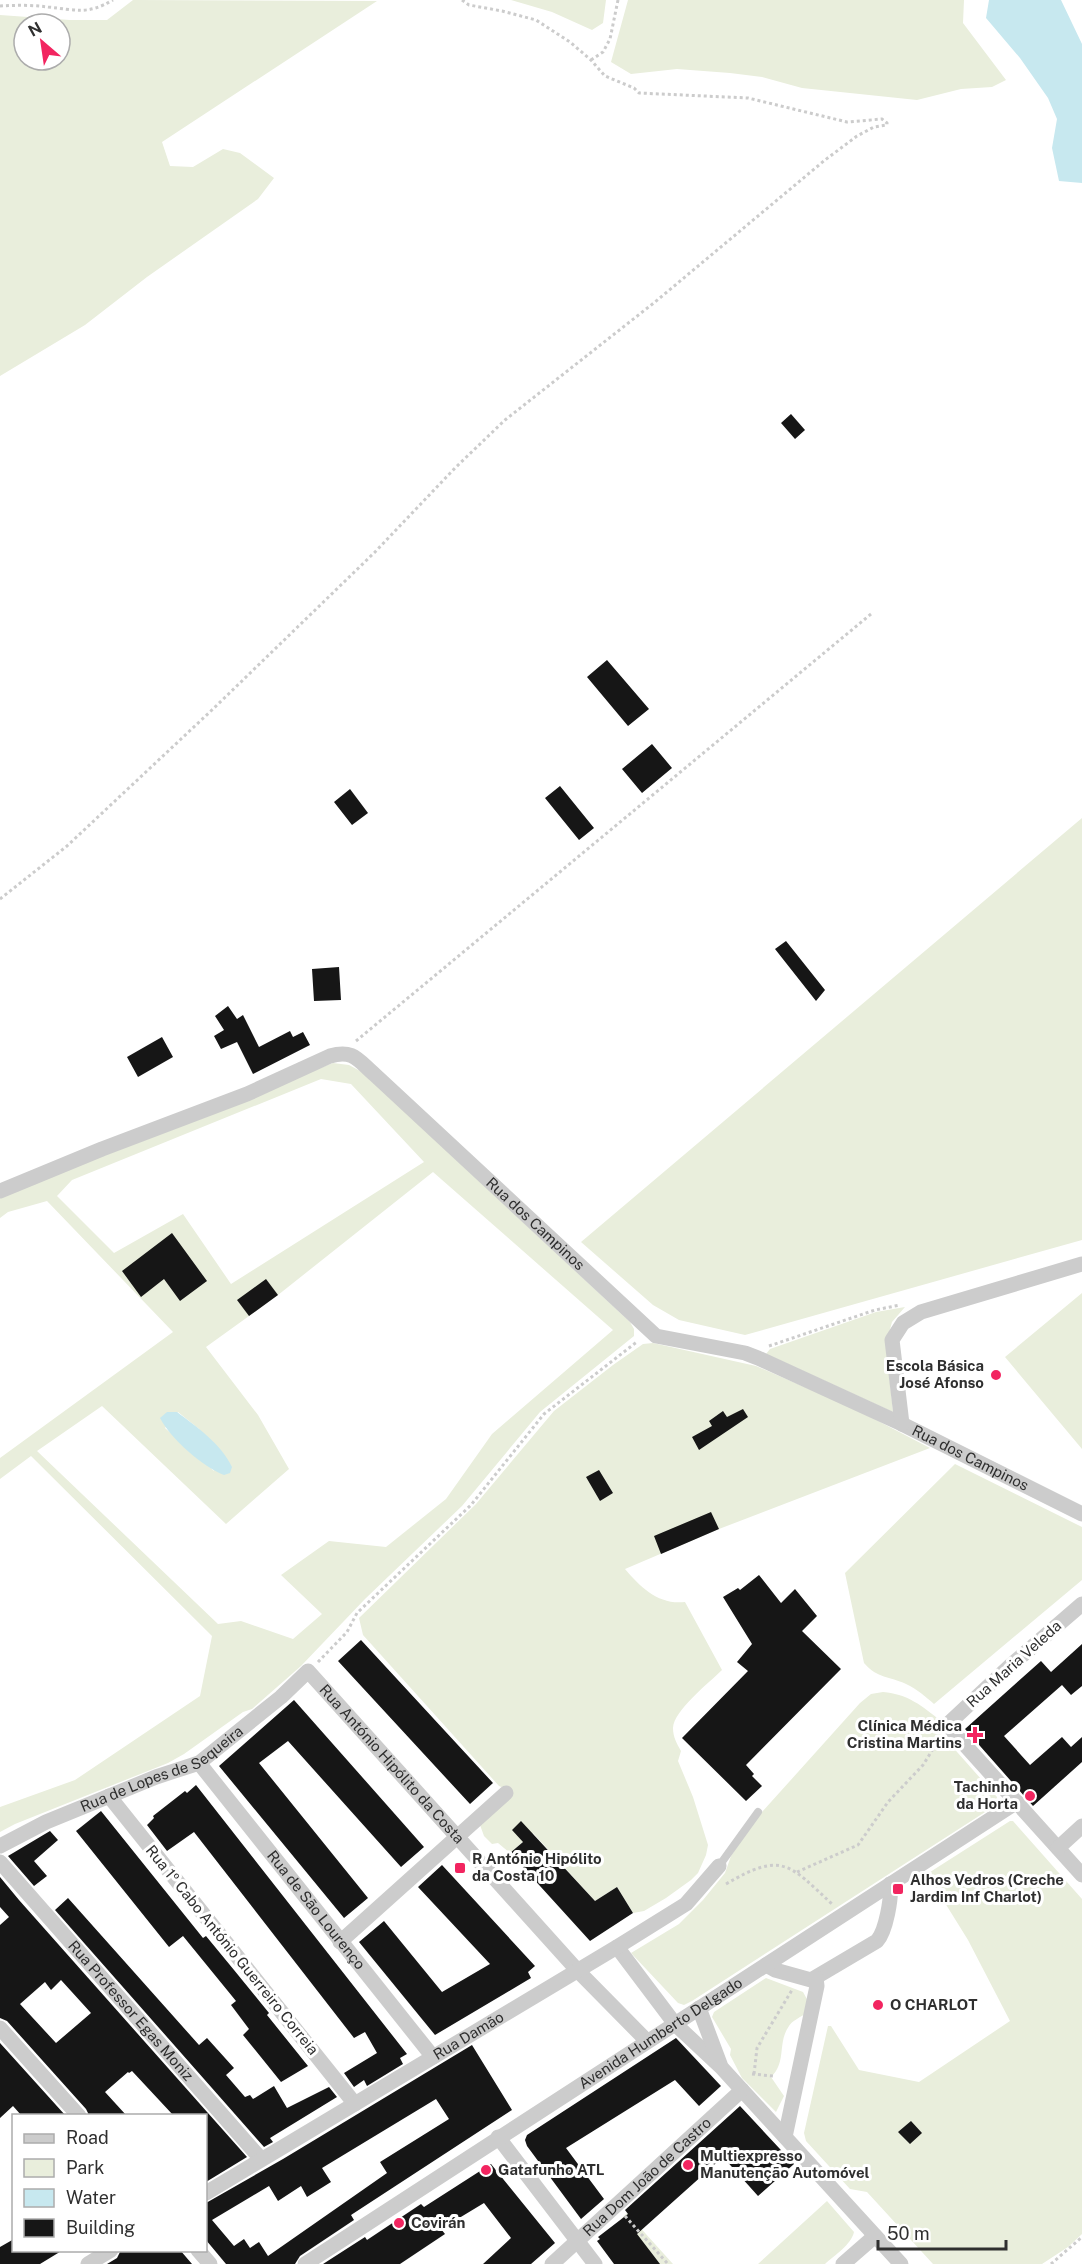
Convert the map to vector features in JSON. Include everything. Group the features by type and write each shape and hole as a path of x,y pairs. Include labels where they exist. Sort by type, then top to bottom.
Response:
{"street":[{"path":"0,1191 102,1149 247,1094 304,1067 343,1052"},
{"name":"Rua dos Campinos","path":"343,1052 353,1056 374,1074 656,1336 745,1353 902,1424 1082,1514"},
{"path":"902,1424 892,1340 903,1323 921,1312 1082,1264"},
{"name":"Rua Maria Veleda","path":"947,1725 1010,1666 1082,1604"},
{"name":"Rua de Lopes de Sequeira","path":"0,1846 46,1822 199,1763 281,1697 309,1671"},
{"name":"Rua António Hipólito da Costa","path":"309,1671 578,1971 647,2042"},
{"path":"947,1725 1082,1875"},
{"name":"Rua de São Lourenço","path":"199,1763 433,2057"},
{"path":"340,1942 506,1793"},
{"name":"Rua 1º Cabo António Guerreiro Correia","path":"109,1796 355,2104"},
{"name":"Avenida Humberto Delgado","path":"305,2264 1017,1802"},
{"path":"1058,1848 1082,1826"},
{"name":"Rua Professor Egas Moniz","path":"0,1862 261,2159"},
{"name":"Rua Damão","path":"207,2192 686,1904 719,1866"},
{"path":"766,1965 807,1980 816,1978 880,1937 890,1897 890,1884"},
{"path":"617,1947 675,2024 721,2067 901,2264"},
{"path":"785,2137 817,1986 816,1978"},
{"path":"699,2008 721,2067"},
{"path":"0,2028 78,2114"},
{"name":"Rua Dom João de Castro","path":"552,2264 742,2090"},
{"path":"498,2137 595,2264"},
{"path":"843,2264 875,2236"},
{"path":"88,2264 108,2252"},
{"path":"200,2252 210,2264"}],"lane":[{"path":"719,1866 758,1812"}],"path":[{"path":"0,6 47,6 75,11 98,9 113,0"},
{"path":"0,899 67,846 213,709 375,552 455,468 505,420 655,302 825,160 857,136 874,127 887,125 882,119 847,122 748,99 639,93 634,88 605,76 570,42 536,20 469,5 462,0"},
{"path":"591,60 603,52 610,39 618,0"},
{"path":"343,1052 871,614"},
{"path":"745,1353 875,1310 907,1304"},
{"path":"309,1671 347,1632 357,1612 471,1505 544,1414 650,1331"},
{"path":"797,1872 858,1845 888,1802 923,1765 947,1725"},
{"path":"725,1884 759,1866 787,1866 797,1872 843,1915"},
{"path":"754,2074 757,2048 788,2000 794,1986"},
{"path":"748,2074 773,2076"},
{"path":"621,2212 668,2264"},
{"path":"1051,2264 1082,2237"}],"green space":[{"path":"133,0 377,1 162,142 170,166 193,167 223,149 240,153 274,178 258,199 147,277 85,325 0,376 0,15 12,16 12,72 72,72 72,20 107,20"},
{"path":"511,0 606,0 603,23 592,30 552,12"},
{"path":"628,0 964,0 963,23 1006,80 992,87 961,89 917,100 802,88 762,77 730,73 677,69 631,74 611,62"},
{"path":"1082,818 1082,1240 745,1335 679,1320 653,1305 581,1242"},
{"path":"333,1063 349,1065 362,1072 630,1322 634,1329 634,1336 540,1412 462,1506 365,1599 301,1666 252,1709 243,1712 168,1763 0,1832 0,1807 75,1780 200,1696 212,1636 31,1456 0,1479 0,1458 173,1332 47,1201 8,1212 0,1218 0,1195","holes":["321,1079 351,1084 424,1162 231,1284 183,1214 114,1253 57,1196 72,1180","433,1172 613,1330 492,1434 446,1499 386,1547 329,1541 281,1575 322,1614 293,1639 241,1621 218,1624 37,1451 102,1406 226,1524 289,1469 258,1415 206,1347 278,1295","178,1412 199,1429 214,1471 165,1428"]},
{"path":"1082,1293 1082,1449 1005,1357"},
{"path":"905,1307 892,1322 886,1344 893,1412 766,1354 770,1349 876,1312"},
{"path":"653,1343 756,1366 855,1409 930,1448 719,1529 625,1569 651,1594 667,1601 685,1602 722,1670 679,1713 673,1728 674,1737 681,1751 678,1761 693,1797 708,1845 706,1855 698,1873 691,1880 644,1911 633,1913 617,1887 595,1901 533,1833 510,1853 498,1843 492,1844 484,1836 480,1825 506,1789 499,1786 363,1635 359,1618 476,1504 554,1411 643,1344"},
{"path":"955,1464 1082,1527 1082,1580 934,1704 914,1688 879,1675 864,1663 845,1573"},
{"path":"883,1692 907,1698 941,1721 942,1735 997,1797 996,1805 692,2001 684,2005 678,2003 631,1953 679,1924 703,1900 725,1873 731,1856 754,1821 860,1703 871,1694"},
{"path":"1013,1821 1082,1899 1082,2234 1068,2247 1042,2264 933,2264 867,2192 850,2189 806,2141 804,2133 828,2026 831,2026 859,2070 919,2082 1010,2021 968,1940 927,1874"},
{"path":"766,1978 803,1992 808,2001 805,2014 792,2023 785,2032 781,2059 771,2077 784,2096 776,2112 742,2078 730,2055 731,2049 712,2017 714,2012"},
{"path":"827,2201 854,2232 842,2250 825,2264 758,2264"},
{"path":"627,2213 673,2264 660,2264 621,2219"}],"water":[{"path":"989,0 1061,0 1082,44 1082,183 1059,181 1052,148 1057,119 1048,98 1020,58 986,18"},
{"path":"167,1412 177,1412 208,1436 228,1459 232,1467 230,1473 224,1475 216,1471 197,1459 179,1443 160,1418"}],"building":[{"path":"791,414 805,430 795,439 781,423"},
{"path":"607,660 649,709 628,726 587,677"},
{"path":"652,744 672,768 642,793 622,769"},
{"path":"560,786 594,828 579,840 545,798"},
{"path":"350,789 368,813 352,825 334,802"},
{"path":"786,941 825,990 816,1001 775,949"},
{"path":"339,967 341,1000 314,1001 312,969"},
{"path":"228,1006 237,1019 243,1015 259,1047 290,1031 293,1037 303,1032 310,1045 253,1074 237,1042 221,1049 214,1036 224,1030 215,1016"},
{"path":"162,1037 173,1057 138,1077 127,1057"},
{"path":"172,1233 207,1281 180,1301 164,1279 141,1297 122,1271"},
{"path":"266,1279 278,1295 249,1316 237,1300"},
{"path":"743,1409 748,1417 699,1450 692,1437 712,1426 709,1421 723,1411 727,1417"},
{"path":"599,1470 613,1493 600,1501 586,1477"},
{"path":"711,1512 719,1529 661,1554 654,1536"},
{"path":"759,1575 781,1603 795,1589 817,1616 802,1631 841,1669 746,1765 754,1774 752,1776 762,1786 746,1801 682,1738 748,1671 737,1662 752,1644 723,1597 738,1588 740,1590"},
{"path":"361,1640 493,1783 470,1804 338,1661"},
{"path":"1082,1644 1082,1686 1071,1695 1062,1685 1004,1736 1030,1765 1062,1737 1071,1747 1082,1737 1082,1762 1033,1806 965,1729 1041,1661 1051,1672"},
{"path":"294,1700 424,1847 401,1867 288,1741 259,1763 368,1898 344,1918 219,1766"},
{"path":"196,1785 407,2054 400,2058 403,2064 367,2086 364,2080 354,2087 344,2073 377,2053 365,2032 354,2038 194,1832 167,1851 147,1825 154,1818 153,1816"},
{"path":"101,1811 203,1938 206,1936 269,2013 267,2015 308,2066 281,2082 243,2035 249,2029 231,2005 236,2001 183,1936 169,1947 76,1831"},
{"path":"521,1821 595,1901 617,1887 633,1913 590,1941 510,1853 523,1842 512,1830"},
{"path":"50,1831 58,1840 34,1861 47,1876 34,1886 8,1856"},
{"path":"442,1865 535,1966 528,1972 531,1978 435,2035 359,1942 384,1921 442,1992 490,1964 418,1887"},
{"path":"0,1877 247,2157 207,2181 207,2114 172,2114 132,2071 105,2092 125,2114 88,2114 7,2021 0,2018 0,1925 9,1917 0,1907","holes":["61,1980 91,2013 56,2043 20,2004 45,1982 51,1990"]},
{"path":"68,1898 199,2045 207,2038 234,2068 226,2075 245,2097 250,2095 253,2099 274,2086 287,2108 329,2087 337,2097 270,2138 273,2142 264,2147 55,1910"},
{"path":"676,2038 721,2086 699,2106 675,2080 566,2148 604,2199 581,2219 527,2146 525,2140 527,2135"},
{"path":"0,2043 64,2114 20,2114 13,2106 0,2118"},
{"path":"472,2045 512,2110 351,2215 354,2220 300,2256 295,2264 226,2264 207,2241 207,2202","holes":["436,2099 449,2119 380,2162 387,2173 268,2256 259,2242 250,2248 244,2239 234,2246 212,2220 269,2186 278,2201 301,2186 307,2197 331,2182 322,2168"]},
{"path":"740,2106 794,2164 758,2196 723,2157 637,2234 660,2264 614,2264 597,2241 600,2239 598,2237 628,2214 625,2210"},
{"path":"911,2121 922,2133 910,2144 898,2132"},
{"path":"491,2164 555,2243 531,2264 483,2264 511,2238 484,2203 441,2229 445,2234 400,2264 323,2264 365,2237 367,2240 421,2204 424,2207"},
{"path":"12,2240 12,2252 60,2252 40,2264 0,2264 0,2247"},
{"path":"120,2252 182,2252 192,2264 107,2264 117,2258"}],"place":[{"name":"Escola Básica José Afonso","path":"996,1375"},
{"name":"Clínica Médica Cristina Martins","path":"975,1735"},
{"name":"Tachinho da Horta","path":"1030,1796"},
{"name":"R António Hipólito da Costa 10","path":"460,1868"},
{"name":"Alhos Vedros (Creche Jardim Inf Charlot)","path":"898,1889"},
{"name":"O CHARLOT","path":"878,2005"},
{"name":"Multiexpresso Manutenção Automóvel","path":"688,2165"},
{"name":"Gatafunho ATL","path":"486,2170"},
{"name":"Covirán","path":"399,2223"}]}
